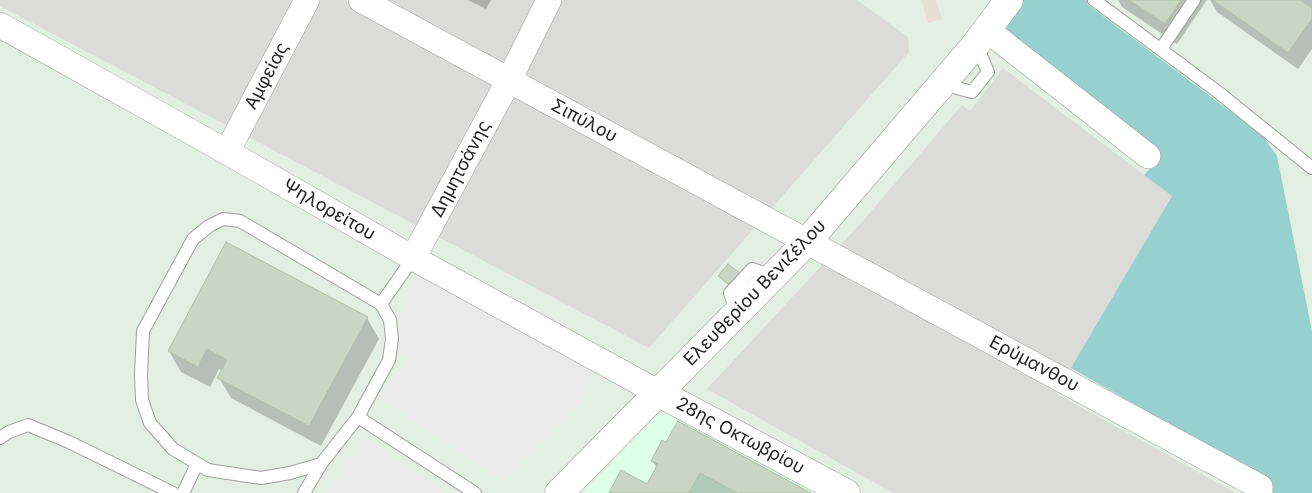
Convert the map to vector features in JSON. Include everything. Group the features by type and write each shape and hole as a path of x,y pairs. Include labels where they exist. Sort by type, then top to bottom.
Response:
{"street":[{"name":"Αμφείας","path":"227,152 307,0"},
{"name":"Σιπύλου","path":"361,0 807,242"},
{"name":"Δημητσάνης","path":"413,258 509,80 549,0"},
{"name":"Ελευθερίου Βενιζέλου","path":"559,493 807,242 942,84 1009,0"},
{"name":"Ψηλορείτου","path":"0,25 413,258 659,393"},
{"path":"981,37 1148,156"},
{"name":"Ερύμανθου","path":"807,242 1260,490"},
{"name":"28ης Οκτωβρίου","path":"659,393 846,493"}],"lane":[{"path":"1094,0 1218,92 1312,168"},
{"path":"1161,49 1194,0"},
{"path":"304,493 321,464 358,416 389,360 392,339 390,320 382,304 240,221 223,219 208,226 194,239 143,332 141,365 142,400 150,423 173,449 208,470 261,478 321,464"},
{"path":"382,304 413,258"},
{"path":"358,416 475,493"},
{"path":"0,438 9,432 28,425 69,442 173,493"},
{"path":"183,493 197,464"}],"shaded area":[{"path":"0,0 857,0 908,37 909,52 649,348 0,6"},
{"path":"921,0 936,0 942,19 928,23"},
{"path":"1022,0 1090,0 1087,4 1262,135 1277,156 1312,331 1312,493 1270,493 1266,479 1071,368 1172,196 1144,175 1157,160 1002,27"},
{"path":"1003,68 1172,196 1057,394 1236,493 893,493 707,389 861,223 962,105 970,111"},
{"path":"415,272 591,368 590,393 505,482 378,397 409,357 397,351 401,316"},
{"path":"664,409 827,493 583,493"},
{"path":"367,438 446,493 325,493"}],"building":[{"path":"1129,0 1181,0 1165,24"},
{"path":"1213,0 1300,0 1312,8 1312,19 1288,53"},
{"path":"226,242 368,317 309,426 217,378 227,360 207,349 198,367 168,351"},
{"path":"728,264 740,273 730,286 718,276"},
{"path":"678,421 811,493 737,493 700,473 689,493 609,493 621,470 647,484 658,464 651,461 662,440 666,442"}]}
